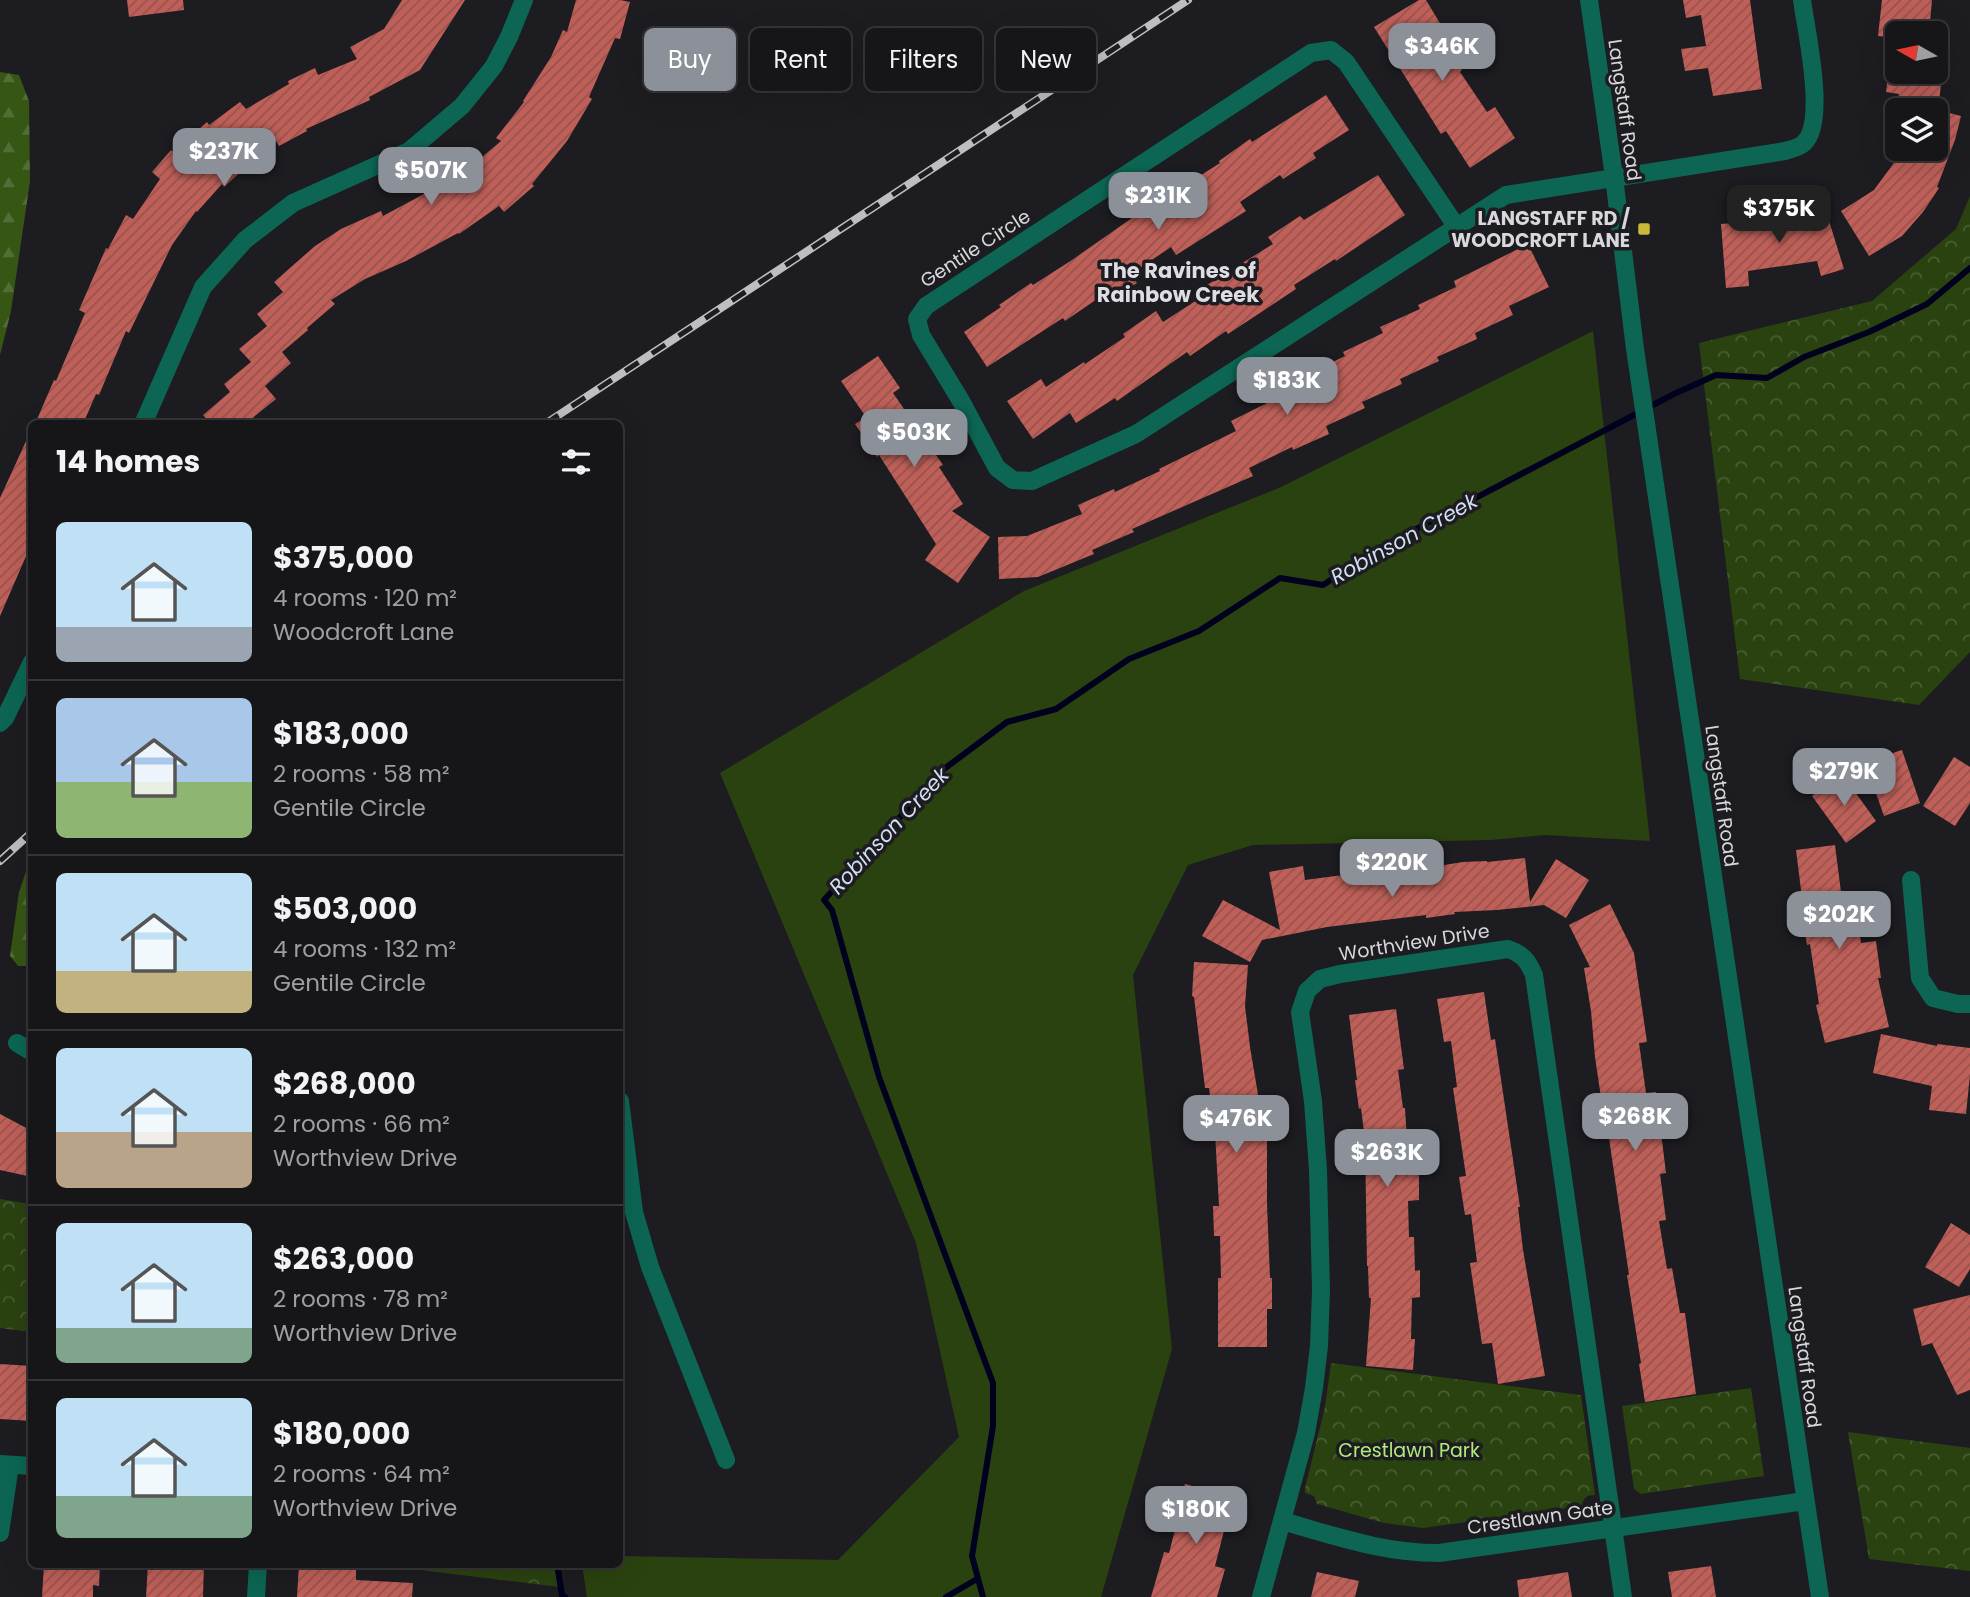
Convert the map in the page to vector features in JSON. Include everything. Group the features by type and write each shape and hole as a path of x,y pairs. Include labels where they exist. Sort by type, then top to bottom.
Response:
{"street":[{"path":"145,420 203,286 244,240 293,203 409,151 451,115 494,66 524,0"},
{"name":"Langstaff Road","path":"1588,0 1614,177 1634,349 1820,1597"},
{"name":"Gentile Circle","path":"1456,226 1346,62 1331,50 1311,53 926,306 917,319 921,335 997,467 1013,481 1032,481 1136,434 1506,195 1785,151 1806,142 1814,124 1816,104 1802,0"},
{"path":"0,723 5,719 28,670"},
{"path":"1911,880 1920,978 1933,998 1970,1004"},
{"name":"Worthview Drive","path":"1261,1597 1306,1433 1319,1346 1321,1290 1318,1170 1313,1101 1300,1012 1307,991 1320,979 1340,974 1508,949 1520,953 1529,963 1534,975 1623,1597"},
{"path":"623,1126 634,1212 650,1267 726,1460"},
{"path":"0,1533 5,1465 28,1466"},
{"name":"Crestlawn Gate","path":"1282,1521 1361,1544 1411,1553 1439,1553 1805,1501"},
{"path":"256,1597 258,1568"}],"green space":[{"path":"0,72 19,75 29,101 30,181 11,311 0,355"},
{"path":"1970,196 1970,652 1919,705 1740,679 1699,343 1872,301 1956,229"},
{"path":"1593,331 1650,841 1545,835 1490,840 1253,845 1188,865 1133,975 1172,1349 1101,1597 587,1597 582,1568 623,1568 623,1556 838,1560 959,1437 916,1243 720,773 1024,591 1281,487"},
{"path":"28,866 28,966 18,966 10,956 19,892"},
{"path":"0,1199 28,1204 28,1332 0,1328"},
{"name":"Crestlawn Park","path":"1331,1363 1581,1395 1595,1495 1586,1498 1582,1506 1423,1528 1384,1523 1317,1504 1314,1496 1305,1493 1305,1488 1325,1407"},
{"path":"1751,1388 1764,1476 1641,1494 1634,1489 1622,1406"},
{"path":"1848,1432 1970,1448 1970,1571 1869,1559"},
{"path":"405,1568 558,1568 560,1587"}],"building":[{"path":"127,0 183,0 184,10 129,17"},
{"path":"402,0 465,0 420,70 369,97 370,100 306,129 307,131 279,146 276,141 246,164 247,166 224,187 222,184 196,211 172,245 129,333 126,331 99,395 96,394 85,420 37,420 85,313 79,310 106,248 108,249 126,215 133,219 160,179 152,172 171,150 173,152 207,122 209,125 240,102 246,109 289,84 288,81 315,68 318,75 357,59 350,47 384,29"},
{"path":"576,0 630,2 620,39 615,38 589,97 592,99 567,141 532,184 534,186 504,212 499,206 459,234 365,279 331,300 335,304 282,352 291,363 265,386 276,399 250,420 207,420 203,415 230,392 224,384 251,362 239,349 267,326 257,314 283,292 274,282 315,246 341,229 381,211 383,216 422,195 460,168 463,173 501,141 496,138 524,102 551,57 563,30 567,32"},
{"path":"1419,0 1426,0 1444,30 1439,33 1462,70 1460,72 1487,112 1495,107 1515,138 1470,168 1446,131 1441,134 1374,27"},
{"path":"1683,0 1750,0 1762,89 1713,96 1708,68 1685,71 1681,49 1706,46 1701,15 1686,18"},
{"path":"1882,0 1932,0 1930,21 1885,21 1885,37 1878,36"},
{"path":"1887,84 1941,84 1939,98 1898,98 1899,94 1886,92"},
{"path":"1326,95 1349,130 1313,153 1316,158 1283,179 1280,175 1240,202 1246,211 1176,255 1171,247 1131,274 1137,283 1105,304 1100,297 987,367 964,332 1031,283 1033,285 1142,211 1220,163 1219,161 1250,139 1252,142"},
{"path":"1948,113 1961,116 1948,158"},
{"path":"1895,161 1947,161 1937,187 1939,188 1923,212 1902,236 1869,256 1841,211 1874,190"},
{"path":"1378,175 1405,215 1336,261 1335,259 1294,285 1296,289 1228,334 1226,331 1190,356 1187,352 1117,401 1115,398 1076,423 1070,413 1033,439 1007,401 1041,379 1046,387 1084,362 1085,364 1125,337 1123,334 1156,311 1163,322 1203,296 1199,290 1273,244 1268,237 1300,216 1304,220"},
{"path":"1825,208 1844,269 1821,276 1817,261 1748,271 1749,286 1726,288 1721,224 1802,212 1802,216"},
{"path":"1528,244 1549,287 1509,306 1513,315 1475,333 1477,339 1437,357 1439,361 1400,379 1402,384 1362,402 1365,408 1326,426 1329,434 1293,450 1292,447 1249,468 1253,476 1132,529 1134,532 1092,550 1094,554 1038,577 999,579 998,537 1027,536 1082,514 1078,505 1114,489 1115,492 1160,471 1159,469 1236,431 1231,421 1271,401 1270,399 1309,382 1306,375 1345,356 1343,352 1383,333 1380,327 1420,309 1418,305 1456,287 1454,281"},
{"path":"878,356 900,388 893,393 943,465 939,467 963,504 952,511 990,537 958,583 925,560 936,544 879,455 877,457 855,424 866,417 841,381"},
{"path":"28,437 28,554 0,616 0,498"},
{"path":"1902,750 1920,803 1884,816 1865,762"},
{"path":"1954,757 1970,767 1970,803 1955,826 1923,806"},
{"path":"1842,774 1876,821 1846,843 1812,796"},
{"path":"1835,845 1842,900 1854,898 1861,943 1876,941 1881,978 1878,978 1889,1027 1825,1043 1816,1005 1819,1004 1810,944 1807,945 1801,907 1796,850"},
{"path":"1525,858 1530,902 1556,859 1589,880 1566,918 1544,905 1454,912 1455,914 1426,918 1426,915 1327,927 1262,940 1250,962 1202,936 1223,900 1280,930 1269,872 1303,866 1305,880 1412,866 1413,870 1463,862"},
{"path":"1610,904 1634,953 1647,1042 1639,1043 1646,1093 1656,1092 1666,1173 1660,1174 1666,1220 1659,1221 1667,1269 1672,1268 1680,1313 1685,1313 1696,1394 1645,1402 1629,1275 1595,1057 1584,968 1590,967 1569,925"},
{"path":"1194,962 1248,965 1245,1006 1264,1130 1267,1130 1272,1309 1267,1309 1267,1347 1218,1347 1218,1278 1221,1278 1220,1236 1214,1236 1213,1206 1219,1206 1215,1132 1209,1088 1205,1088 1192,996"},
{"path":"1484,992 1491,1040 1495,1039 1520,1207 1523,1250 1545,1376 1498,1384 1492,1343 1482,1344 1470,1263 1477,1262 1471,1214 1465,1215 1459,1177 1466,1176 1453,1088 1457,1087 1451,1041 1444,1042 1437,999"},
{"path":"1396,1009 1404,1069 1398,1070 1405,1108 1407,1141 1415,1141 1416,1173 1419,1173 1419,1200 1408,1201 1409,1237 1414,1237 1415,1271 1420,1270 1420,1297 1412,1298 1411,1339 1415,1339 1413,1370 1366,1366 1371,1298 1367,1266 1365,1140 1355,1080 1349,1015"},
{"path":"1881,1034 1937,1046 1970,1048 1966,1114 1929,1110 1932,1086 1873,1073"},
{"path":"0,1114 28,1129 28,1176 0,1170"},
{"path":"1951,1223 1970,1235 1970,1269 1959,1287 1925,1267"},
{"path":"1970,1295 1970,1390 1957,1395 1932,1343 1922,1346 1913,1309"},
{"path":"0,1364 28,1366 28,1421 0,1419"},
{"path":"1185,1484 1237,1498 1229,1528 1225,1527 1215,1566 1225,1569 1217,1597 1151,1597 1164,1552 1169,1553"},
{"path":"1711,1566 1716,1597 1672,1597 1668,1572"},
{"path":"44,1568 100,1568 99,1586 93,1585 93,1597 42,1597"},
{"path":"148,1568 204,1568 203,1597 146,1597"},
{"path":"299,1568 356,1568 356,1580 413,1583 412,1597 297,1597"},
{"path":"1317,1572 1359,1581 1355,1597 1311,1597"},
{"path":"1568,1572 1572,1597 1519,1597 1517,1580"}],"waterway":[{"name":"Robinson Creek","path":"983,1597 972,1556 993,1426 993,1383 879,1077 832,910 824,900 944,769 1007,722 1056,709 1129,659 1199,631 1280,578 1323,585 1378,549 1674,394 1716,375 1767,378 1804,357 1869,332 1927,304 1970,268"},
{"path":"558,1568 562,1595 565,1597"},
{"path":"946,1597 977,1579"}],"railway":[{"path":"551,420 1188,0"},
{"path":"0,861 28,836"}],"place":[{"name":"LANGSTAFF RD / WOODCROFT LANE","path":"1644,229"}],"district":[{"name":"The Ravines of Rainbow Creek","path":"1178,283"}]}
